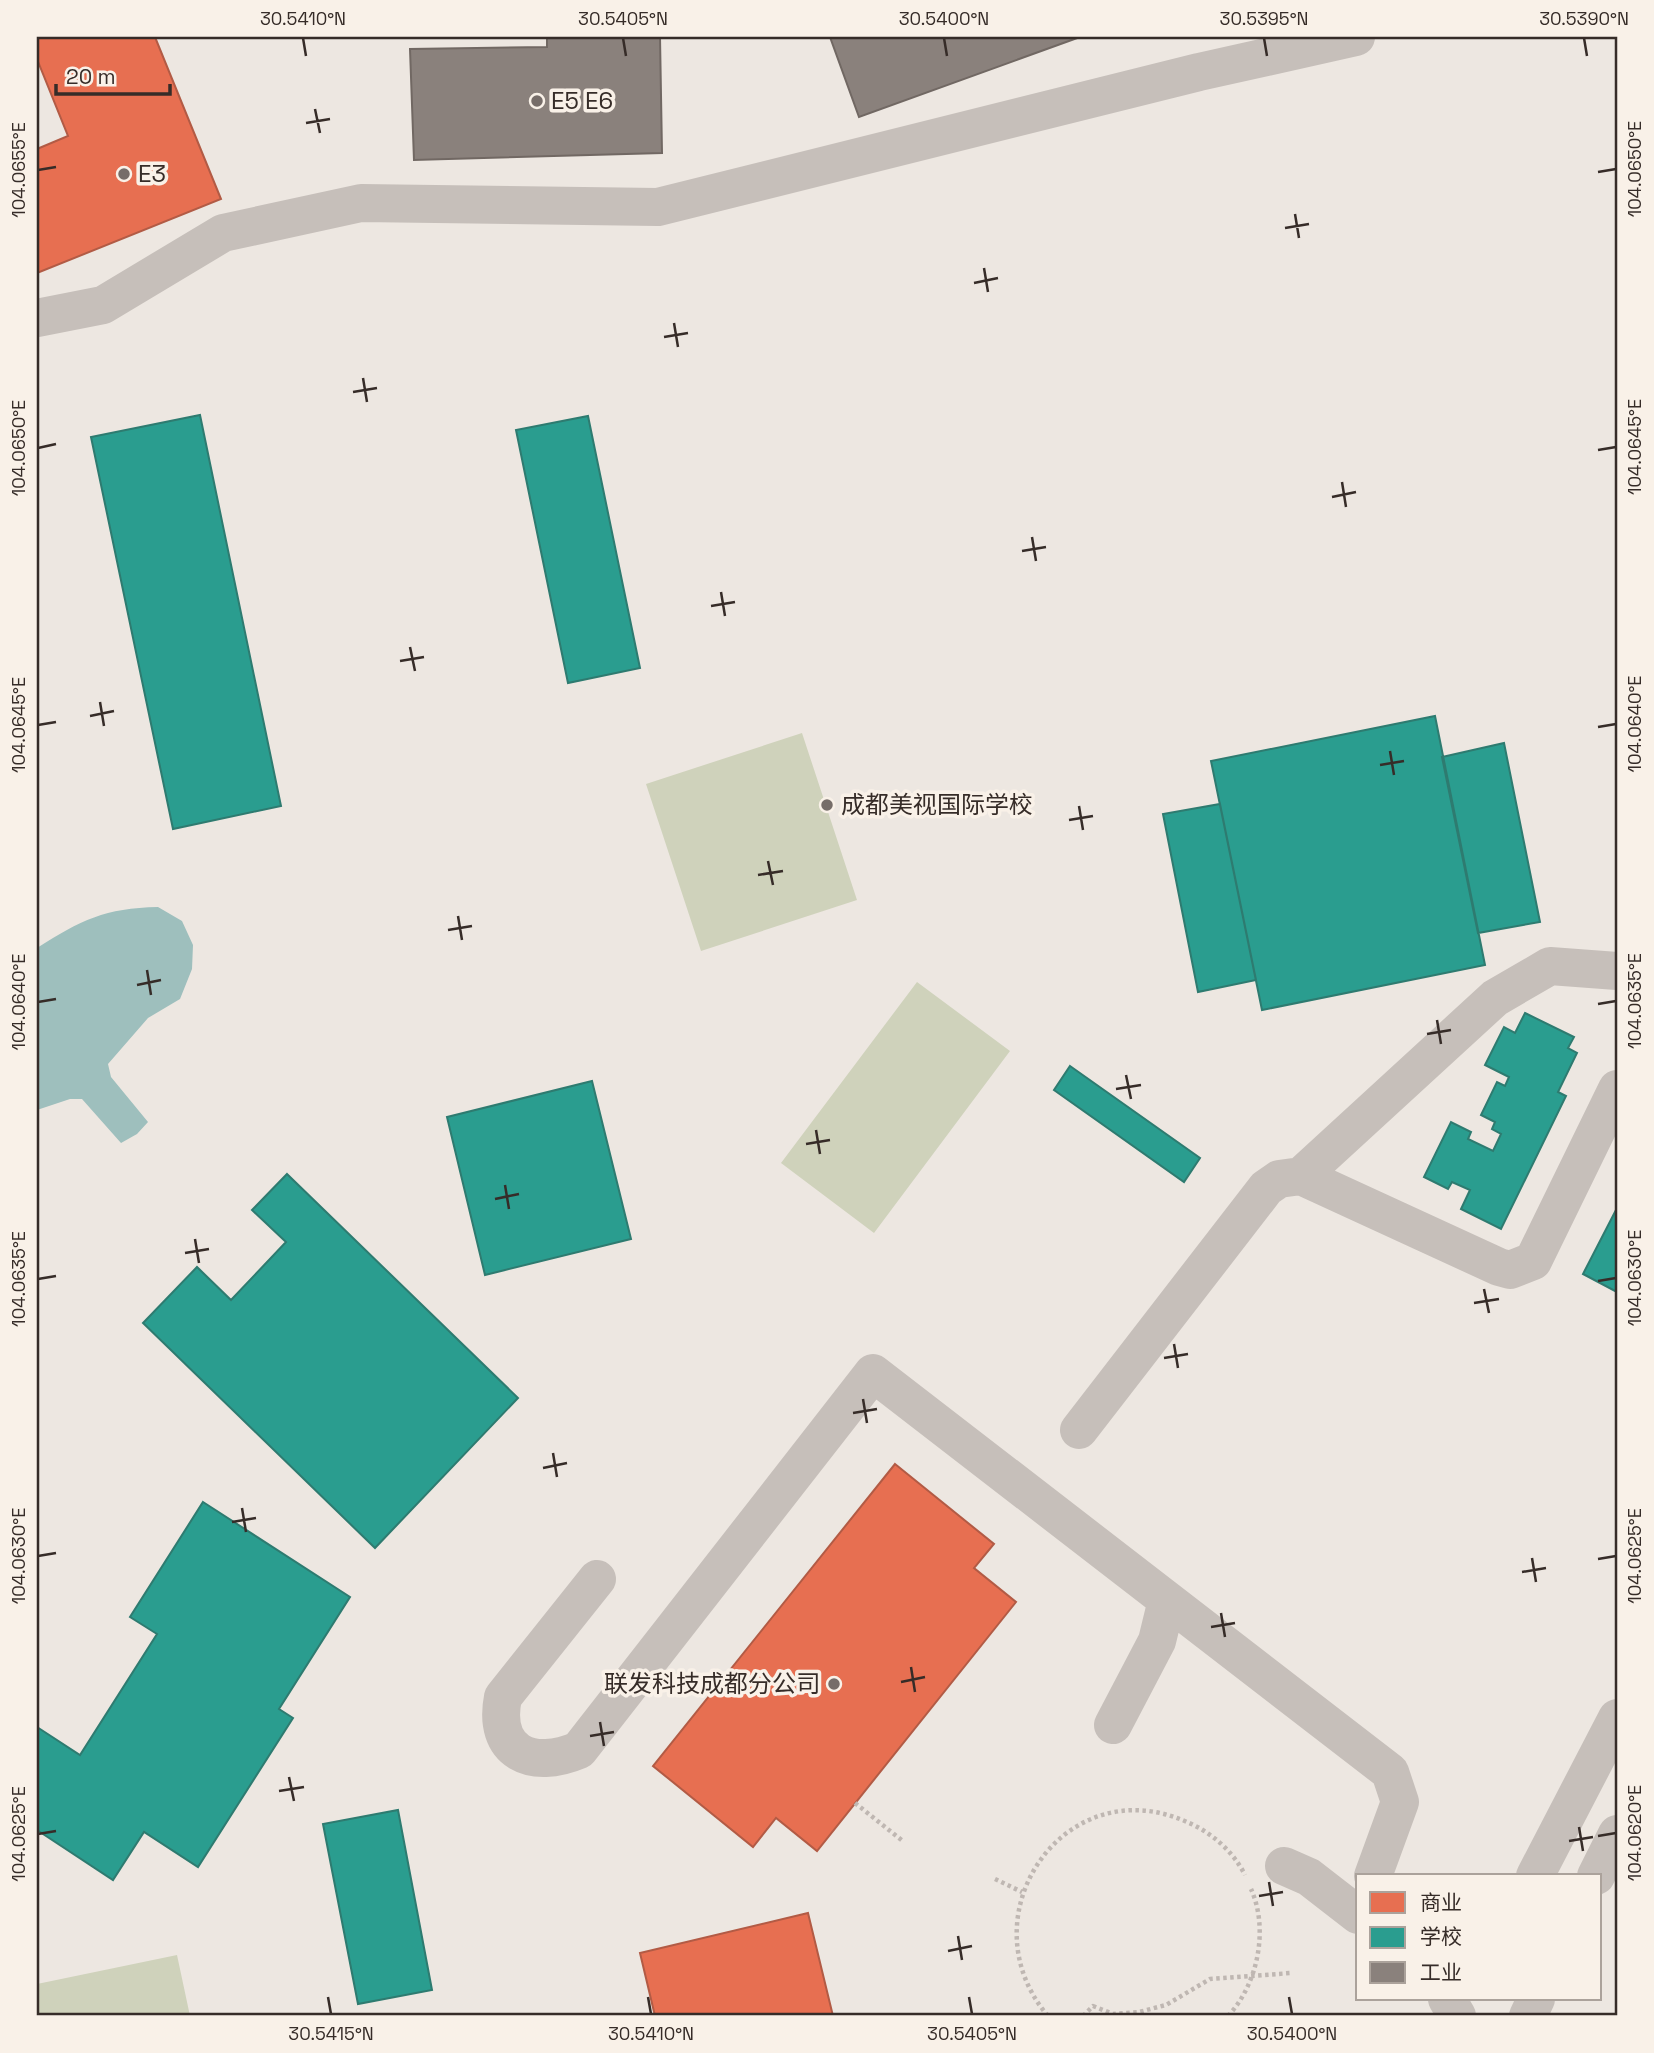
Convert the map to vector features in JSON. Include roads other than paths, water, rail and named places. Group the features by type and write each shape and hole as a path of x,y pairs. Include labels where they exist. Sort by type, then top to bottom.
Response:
{"street":[{"path":"37,318 103,305 223,233 362,203 658,207 1199,72 1356,37"},
{"path":"1301,1177 1495,998 1550,966 1617,971"},
{"path":"1079,1430 1266,1188 1279,1179 1301,1177 1499,1267 1522,1268 1533,1261 1617,1089"},
{"path":"597,1579 503,1698 499,1719 503,1737 516,1750 534,1759 556,1759 579,1749 873,1373 1390,1772 1400,1802 1374,1874"},
{"path":"1113,1725 1157,1642 1167,1600"},
{"path":"1536,1874 1617,1718"},
{"path":"1597,1874 1617,1834"},
{"path":"1284,1866 1309,1877 1356,1913"},
{"path":"1448,2000 1459,2016 1470,2000"},
{"path":"1528,2016 1536,2000"}],"water":[{"path":"158,907 182,921 193,945 192,969 180,999 148,1018 108,1064 111,1077 148,1122 137,1134 121,1143 82,1099 70,1099 37,1110 37,948 94,917 123,910"}],"place":[{"name":"E5 E6","path":"537,101"},
{"name":"E3","path":"124,174"},
{"name":"成都美视国际学校","path":"827,805"},
{"name":"联发科技成都分公司","path":"834,1684"}]}
